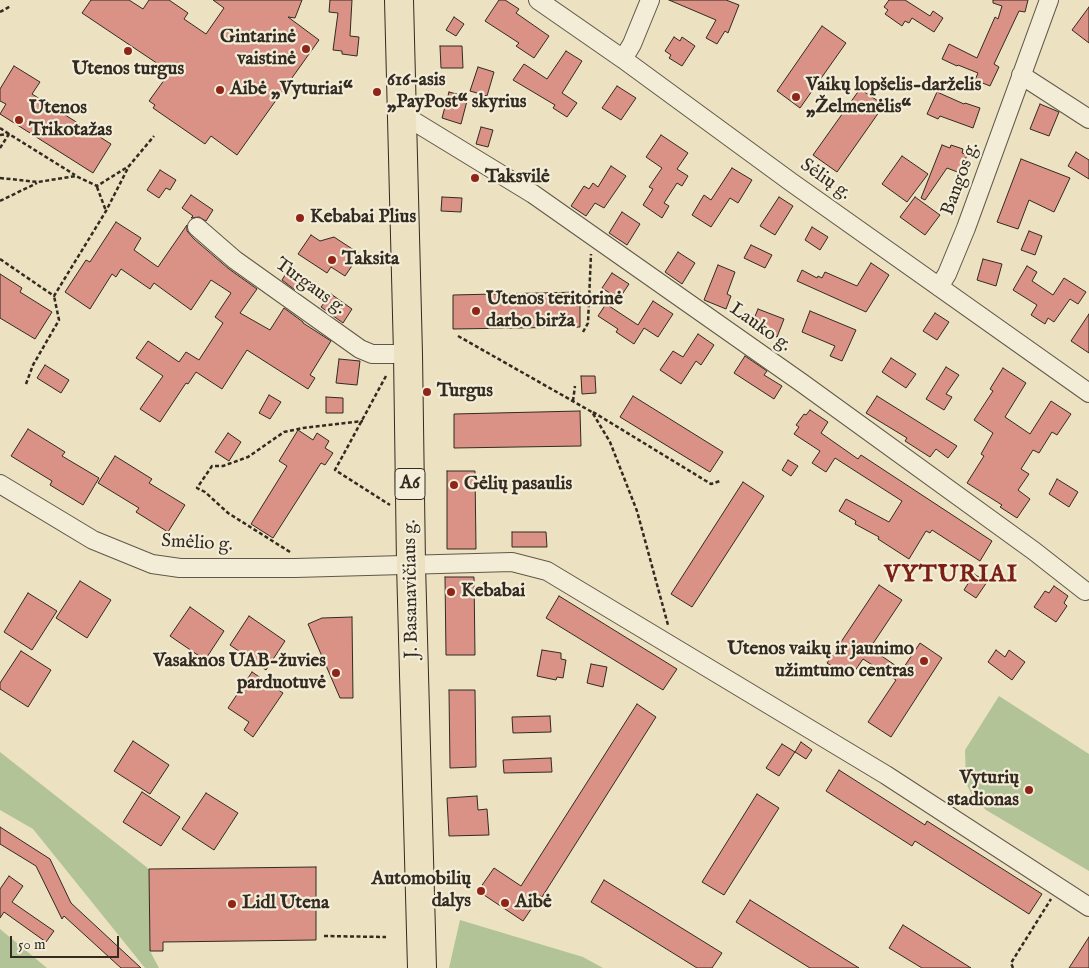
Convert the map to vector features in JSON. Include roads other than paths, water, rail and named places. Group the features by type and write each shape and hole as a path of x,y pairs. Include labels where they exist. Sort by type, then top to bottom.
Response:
{"main road":[{"name":"J. Basanavičiaus g.","path":"399,0 402,114 398,354 411,564 422,968"}],"street":[{"name":"Sėlių g.","path":"538,0 623,59 791,182 1089,392"},
{"path":"623,59 632,44 650,0"},
{"name":"Bangos g.","path":"939,287 947,274 966,228 1048,0"},
{"path":"1021,75 1089,119"},
{"name":"Lauko g.","path":"402,114 533,194 802,383 1026,545 1085,591"},
{"name":"Turgaus g.","path":"197,228 235,260 360,349 372,354 398,354"},
{"name":"Smėlio g.","path":"0,484 94,540 152,564 180,568 296,568 512,562 547,571 886,775 1089,907"}],"place":[{"name":"Gintarinė vaistinė","path":"306,49"},
{"name":"Utenos turgus","path":"128,51"},
{"name":"Aibė „Vyturiai“","path":"220,90"},
{"name":"616-asis „PayPost“ skyrius","path":"377,92"},
{"name":"Vaikų lopšelis-darželis „Želmenėlis“","path":"796,97"},
{"name":"Utenos Trikotažas","path":"19,120"},
{"name":"Taksvilė","path":"475,178"},
{"name":"Kebabai Plius","path":"300,218"},
{"name":"Taksita","path":"332,260"},
{"name":"Utenos teritorinė darbo birža","path":"476,311"},
{"name":"Turgus","path":"427,392"},
{"name":"Gėlių pasaulis","path":"454,485"},
{"name":"Kebabai","path":"451,592"},
{"name":"Utenos vaikų ir jaunimo užimtumo centras","path":"924,661"},
{"name":"Vasaknos UAB-žuvies parduotuvė","path":"336,673"},
{"name":"Vyturių stadionas","path":"1029,790"},
{"name":"Automobilių dalys","path":"481,891"},
{"name":"Aibė","path":"505,903"},
{"name":"Lidl Utena","path":"232,904"}],"district":[{"name":"VYTURIAI","path":"951,576"}]}
